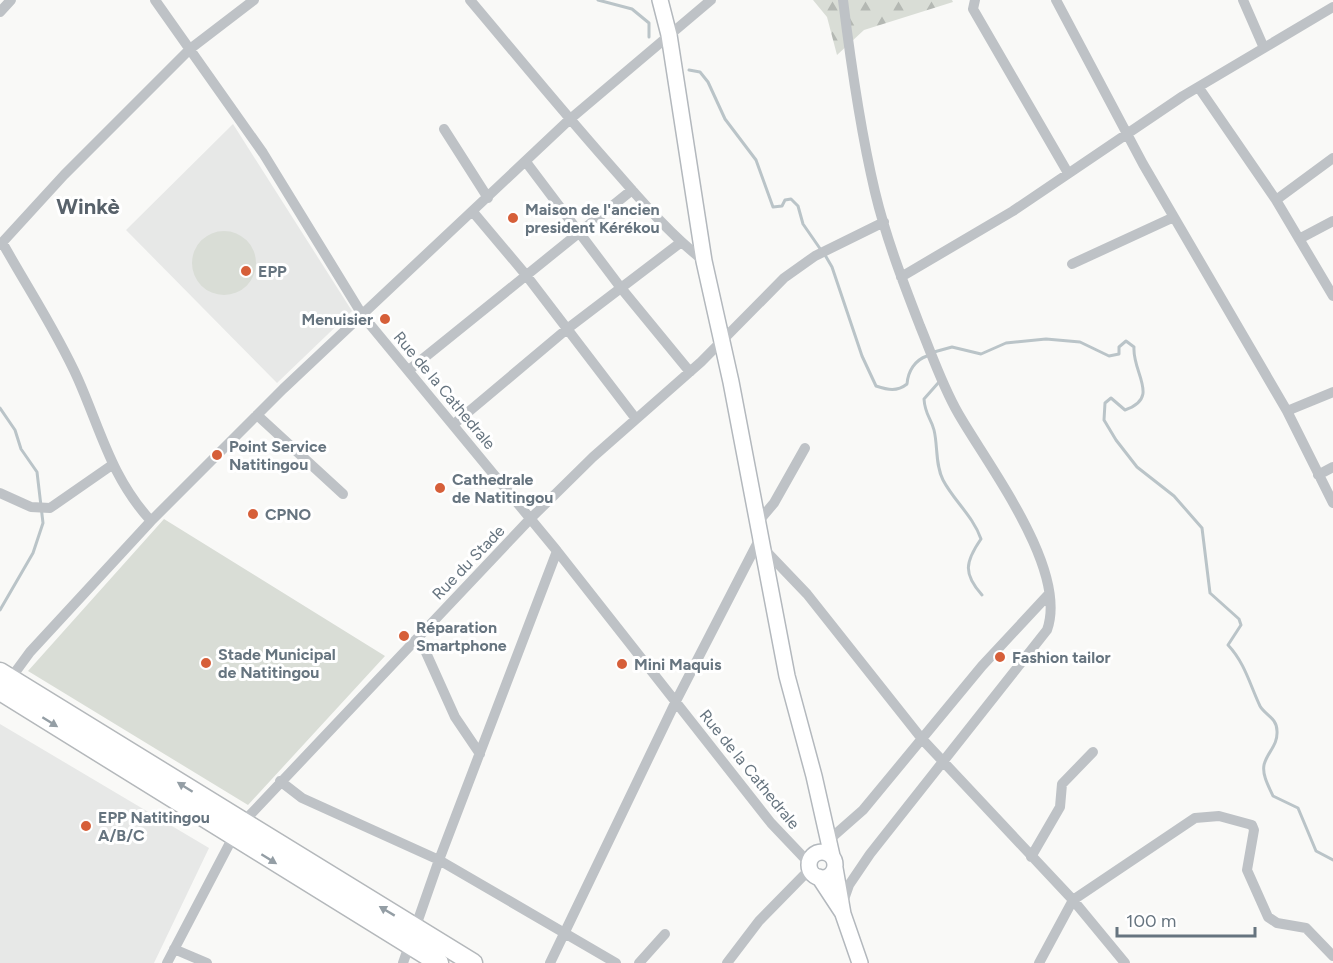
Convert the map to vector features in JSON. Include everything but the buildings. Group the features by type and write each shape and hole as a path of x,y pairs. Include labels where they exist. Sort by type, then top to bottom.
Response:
{"highway":[{"path":"3,683 238,830 439,963"},
{"path":"238,830 415,927 473,963"}],"street":[{"path":"0,12 11,0"},
{"name":"Rue de la Cathedrale","path":"155,0 263,153 363,315 531,518 771,823 813,870"},
{"path":"151,521 130,496 112,465 78,378 1,243 190,49 254,0"},
{"path":"470,0 569,120 680,243 704,261"},
{"path":"660,0 669,35 704,261 788,676 830,839 843,909 860,963"},
{"path":"3,683 151,521 257,415 569,120 711,0"},
{"path":"843,0 858,111 884,222 901,277 947,391 1029,531 1044,572 1051,612 1047,630 942,760 855,876 843,909"},
{"path":"975,0 973,9 1068,173"},
{"path":"1056,0 1174,217 1287,411 1333,503"},
{"path":"1243,0 1264,48"},
{"path":"901,277 982,230 1127,133 1333,7"},
{"path":"1199,88 1276,200 1333,296"},
{"path":"444,129 488,198"},
{"path":"1276,200 1333,158"},
{"path":"526,162 621,288 690,372"},
{"path":"409,370 632,190"},
{"path":"473,212 526,275 636,419"},
{"path":"1072,264 1174,217"},
{"path":"1299,239 1333,221"},
{"name":"Rue du Stade","path":"167,963 238,830 280,781 531,518 593,457 722,342 784,278 825,251 884,222"},
{"path":"454,424 567,329 680,243"},
{"path":"1287,411 1333,392"},
{"path":"257,415 343,494"},
{"path":"758,522 774,503 805,448"},
{"path":"0,493 31,507 50,508 112,465"},
{"path":"1318,474 1333,467"},
{"path":"550,963 676,701 761,543"},
{"path":"761,543 807,594 922,739 967,783 996,820 1073,900 1125,963"},
{"path":"403,963 439,860 557,551"},
{"path":"830,839 862,810 982,666 1048,596"},
{"path":"419,637 455,717 480,754"},
{"path":"1031,857 1060,807 1062,784 1093,752"},
{"path":"280,781 302,798 439,860 616,963"},
{"path":"1039,963 1073,900 1195,818 1219,816 1249,822 1254,830 1247,870 1268,917 1277,923 1306,928 1333,956 1327,963"},
{"path":"726,963 759,921 813,870 816,854 821,852 833,862"},
{"path":"813,870 827,877 833,862"},
{"path":"813,870 843,909"},
{"path":"639,963 665,934"},
{"path":"174,949 207,963"}],"shaded area":[{"name":"EPP","path":"233,124 352,311 277,383 126,230"},
{"name":"EPP Natitingou A/B/C","path":"0,724 209,848 154,963 0,963"}],"green space":[{"path":"813,0 952,0 953,2 864,30 837,55 827,17"},
{"path":"224,231 247,240 256,263 247,286 224,295 201,286 192,263 201,240"},
{"name":"Stade Municipal de Natitingou","path":"164,519 385,656 248,805 28,671"}],"waterway":[{"path":"598,0 632,9 649,23 649,37"},
{"path":"689,70 700,72 708,82 725,119 756,160 773,207 782,206 785,200 791,199 798,206 803,224 821,250"},
{"path":"825,255 832,267 862,356 876,386 892,389 903,387 907,384 913,367 927,356"},
{"path":"934,352 952,347 981,354 1006,343 1046,339 1080,342 1109,356 1119,354 1119,347 1126,341 1134,347 1142,384 1141,399 1136,405 1125,410 1111,398 1105,403 1104,420 1137,467 1174,496 1202,528 1210,593 1239,619 1241,625 1228,645 1243,667 1260,706 1273,720 1276,727 1276,741 1264,765 1266,781 1273,796 1298,808 1316,851 1333,860"},
{"path":"939,382 924,399 925,404 934,430 939,468 943,480 973,523 981,539 972,554 968,568 972,581 982,595"},
{"path":"0,408 15,430 21,449 37,472 43,523 33,553 0,610"}],"place":[{"name":"Maison de l'ancien president Kérékou","path":"513,218"},
{"name":"EPP","path":"246,271"},
{"name":"Menuisier","path":"385,319"},
{"name":"Point Service Natitingou","path":"217,455"},
{"name":"Cathedrale de Natitingou","path":"440,488"},
{"name":"CPNO","path":"253,514"},
{"name":"Réparation Smartphone","path":"404,636"},
{"name":"Fashion tailor","path":"1000,657"},
{"name":"Stade Municipal de Natitingou","path":"206,663"},
{"name":"Mini Maquis","path":"622,664"},
{"name":"EPP Natitingou A/B/C","path":"86,826"}],"district":[{"name":"Winkè","path":"88,206"}]}
